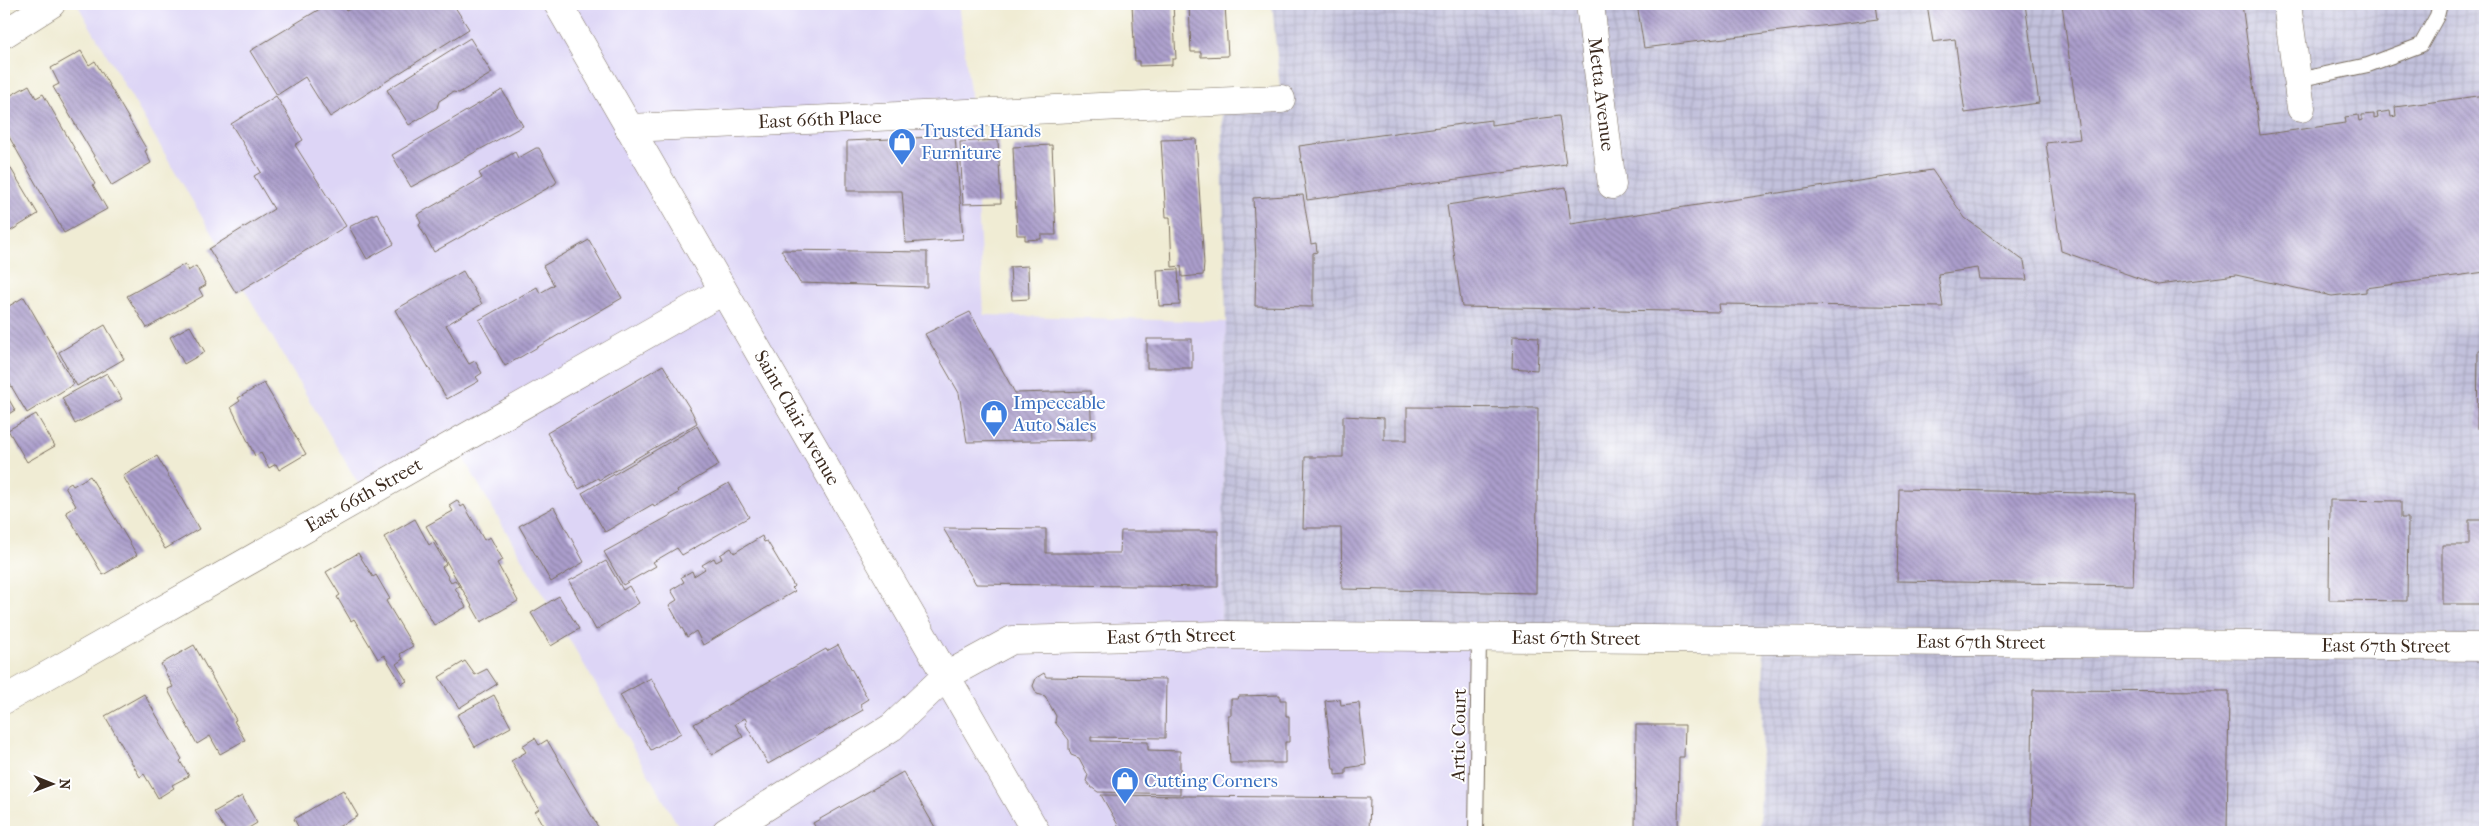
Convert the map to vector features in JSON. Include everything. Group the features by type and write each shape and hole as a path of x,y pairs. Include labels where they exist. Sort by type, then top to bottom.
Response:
{"street":[{"path":"4,34 51,4"},
{"name":"Saint Clair Avenue","path":"558,4 1036,832"},
{"name":"Metta Avenue","path":"1590,4 1612,185"},
{"path":"2287,4 2301,108"},
{"name":"East 66th Place","path":"629,128 1281,99"},
{"name":"East 66th Street","path":"4,700 723,291"},
{"name":"East 67th Street","path":"726,832 892,728 946,676 1012,640 1221,635 2485,647"}],"lane":[{"path":"2298,80 2368,65 2421,45 2437,16 2440,4"},
{"name":"Artic Court","path":"1476,832 1479,638"}],"shaded area":[{"path":"77,4 958,4 973,113 984,315 1226,322 1221,635 1479,638 1476,832 682,832 455,444 365,495"},
{"path":"1272,4 2485,4 2485,832 1760,832 1764,642 1221,635 1226,322 1221,102 1281,99"}],"building":[{"path":"328,4 341,4 346,11 358,4 453,4 469,29 330,117 305,77 277,95 250,51"},
{"path":"1132,4 1173,4 1176,59 1172,59 1172,65 1139,66 1139,61 1135,61"},
{"path":"1189,4 1225,4 1228,56 1201,57 1201,52 1191,52"},
{"path":"1637,4 1876,4 1878,19 1644,48"},
{"path":"1927,4 2025,4 2039,103 1965,113 1955,39 1933,42"},
{"path":"2062,4 2242,4 2260,135 2346,123 2345,117 2358,115 2359,121 2362,120 2362,115 2374,114 2374,119 2378,118 2377,113 2390,111 2391,117 2396,116 2395,107 2485,95 2485,272 2366,288 2366,292 2332,296 2236,275 2158,285 2061,251 2046,143 2080,139"},
{"path":"470,38 492,73 459,93 453,92 439,101 437,108 409,125 387,90"},
{"path":"81,51 89,65 95,61 147,150 145,151 151,163 112,186 53,87 59,84 51,68"},
{"path":"29,85 36,98 43,94 95,184 93,185 107,209 64,233 4,128 4,123 8,121 4,114 4,99"},
{"path":"502,90 523,126 411,187 392,155"},
{"path":"276,96 303,140 295,145 346,226 236,293 209,249 274,209 254,176 261,172 231,124"},
{"path":"1559,116 1566,164 1307,200 1299,146 1491,120 1491,125"},
{"name":"Trusted Hands Furniture","path":"955,136 963,239 906,243 902,191 847,191 847,141"},
{"path":"1196,139 1204,264 1203,275 1182,277 1181,266 1172,267 1170,217 1166,217 1161,140"},
{"path":"998,140 1001,203 963,204 960,142"},
{"path":"1052,145 1056,235 1041,235 1041,239 1025,240 1025,235 1017,235 1013,147"},
{"path":"539,148 557,181 555,184 434,252 419,225 421,223 417,215 482,178 479,173 515,152 518,158"},
{"path":"4,157 38,214 4,235"},
{"path":"1932,170 1965,218 2024,261 2027,280 1979,279 1977,268 1938,274 1943,307 1719,304 1720,312 1462,307 1447,205 1566,187 1571,224"},
{"path":"1303,195 1311,244 1316,243 1317,252 1313,253 1313,307 1255,306 1256,260 1253,198"},
{"path":"377,213 394,244 367,259 349,227"},
{"path":"589,240 622,298 505,366 479,320 537,287 540,293 554,285 543,266"},
{"path":"781,250 927,252 927,287 800,283"},
{"path":"185,264 188,271 196,266 206,285 199,289 203,296 147,328 127,296"},
{"path":"1028,266 1029,299 1012,300 1010,267"},
{"path":"1178,269 1180,305 1159,306 1157,270"},
{"path":"463,271 482,304 446,325 469,364 475,361 482,373 476,377 479,381 447,399 395,310"},
{"path":"24,297 74,384 27,413 4,374 4,309"},
{"path":"970,312 1015,393 1090,391 1092,440 967,442 959,393 925,334"},
{"path":"105,325 124,359 77,386 59,352"},
{"path":"190,326 205,352 184,364 170,337"},
{"path":"1513,336 1539,337 1537,370 1512,368"},
{"path":"1147,339 1192,339 1192,368 1147,368"},
{"path":"2478,351 2485,351 2485,428 2477,428"},
{"path":"663,365 697,423 599,480 598,478 579,489 547,433"},
{"path":"107,373 122,399 75,424 62,398"},
{"path":"264,383 306,454 279,470 276,464 269,468 261,453 255,456 231,407 240,401 238,398"},
{"path":"4,391 15,410 4,417"},
{"path":"1407,407 1538,408 1536,593 1342,589 1341,528 1303,528 1305,457 1343,457 1343,416 1384,418 1384,440 1407,440"},
{"path":"36,414 55,446 27,462 8,430"},
{"path":"697,426 719,465 677,490 678,493 654,507 653,504 605,532 582,493"},
{"path":"157,456 199,529 165,549 123,476"},
{"path":"90,476 137,555 103,575 66,512 76,506 65,487 71,483 73,486"},
{"path":"729,483 749,517 682,555 677,548 653,562 656,566 623,585 604,552"},
{"path":"1899,489 2136,494 2133,585 1897,581"},
{"path":"457,500 461,507 464,505 484,540 490,537 503,560 497,563 518,601 481,622 426,526 453,511 449,505"},
{"path":"2330,500 2401,501 2401,518 2408,518 2407,601 2329,600"},
{"path":"554,507 584,562 551,582 519,526"},
{"path":"415,519 429,545 433,542 446,564 442,567 451,582 455,580 459,586 455,588 466,607 434,625 384,537"},
{"path":"2469,520 2485,520 2485,604 2442,604 2442,545 2469,545"},
{"path":"943,528 1046,529 1046,553 1120,553 1121,531 1218,531 1218,587 976,584"},
{"path":"762,536 764,542 767,541 794,586 792,588 795,591 703,645 696,631 687,637 669,605 677,600 671,590 684,582 681,577 692,571 694,576 705,569 702,565 714,558 716,562 722,559 720,555 731,548 734,553"},
{"path":"358,553 373,577 376,575 390,599 386,601 413,646 400,654 403,659 396,664 407,681 402,684 384,655 378,659 354,619 351,621 337,597 340,595 326,572"},
{"path":"606,561 623,590 629,586 639,603 596,630 569,581"},
{"path":"559,596 579,629 551,646 531,613"},
{"path":"194,645 236,720 234,721 245,740 220,754 210,736 197,744 170,694 168,689 173,687 161,664"},
{"path":"838,645 868,699 860,704 863,710 768,764 745,723 747,722 745,718 735,724 743,737 712,755 694,724 826,649 827,651"},
{"path":"465,661 475,675 487,669 497,684 459,708 439,677"},
{"path":"1044,673 1046,677 1166,679 1165,738 1091,737 1091,741 1148,742 1148,750 1180,751 1180,794 1098,792 1091,787 1086,781 1088,775 1079,758 1071,755 1069,740 1055,722 1056,716 1045,696 1037,694 1033,686 1036,678"},
{"path":"651,678 681,733 651,750 620,695"},
{"path":"2033,690 2229,691 2227,832 2031,832"},
{"path":"144,694 182,759 180,761 189,776 172,785 174,788 158,798 144,774 140,777 105,716"},
{"path":"494,695 511,727 475,747 457,715"},
{"path":"1280,695 1280,700 1286,700 1286,716 1289,716 1289,742 1285,742 1285,763 1230,763 1228,715 1231,715 1231,699 1238,699 1239,696"},
{"path":"1340,699 1341,705 1359,703 1366,765 1346,768 1346,774 1335,775 1325,701"},
{"path":"1636,725 1685,725 1684,757 1679,757 1678,832 1635,832"},
{"path":"535,738 539,745 547,740 601,832 547,832 535,812 539,809 511,761 526,752 522,746"},
{"path":"903,772 936,829 930,832 818,832 813,823"},
{"path":"343,790 358,816 329,832 301,832 294,819"},
{"path":"1101,795 1370,798 1369,832 1122,832"},
{"path":"242,796 257,823 242,832 227,832 214,812"}],"place":[{"name":"Trusted Hands Furniture","path":"902,166"},
{"name":"Impeccable Auto Sales","path":"994,438"},
{"name":"Cutting Corners","path":"1125,805"}]}
